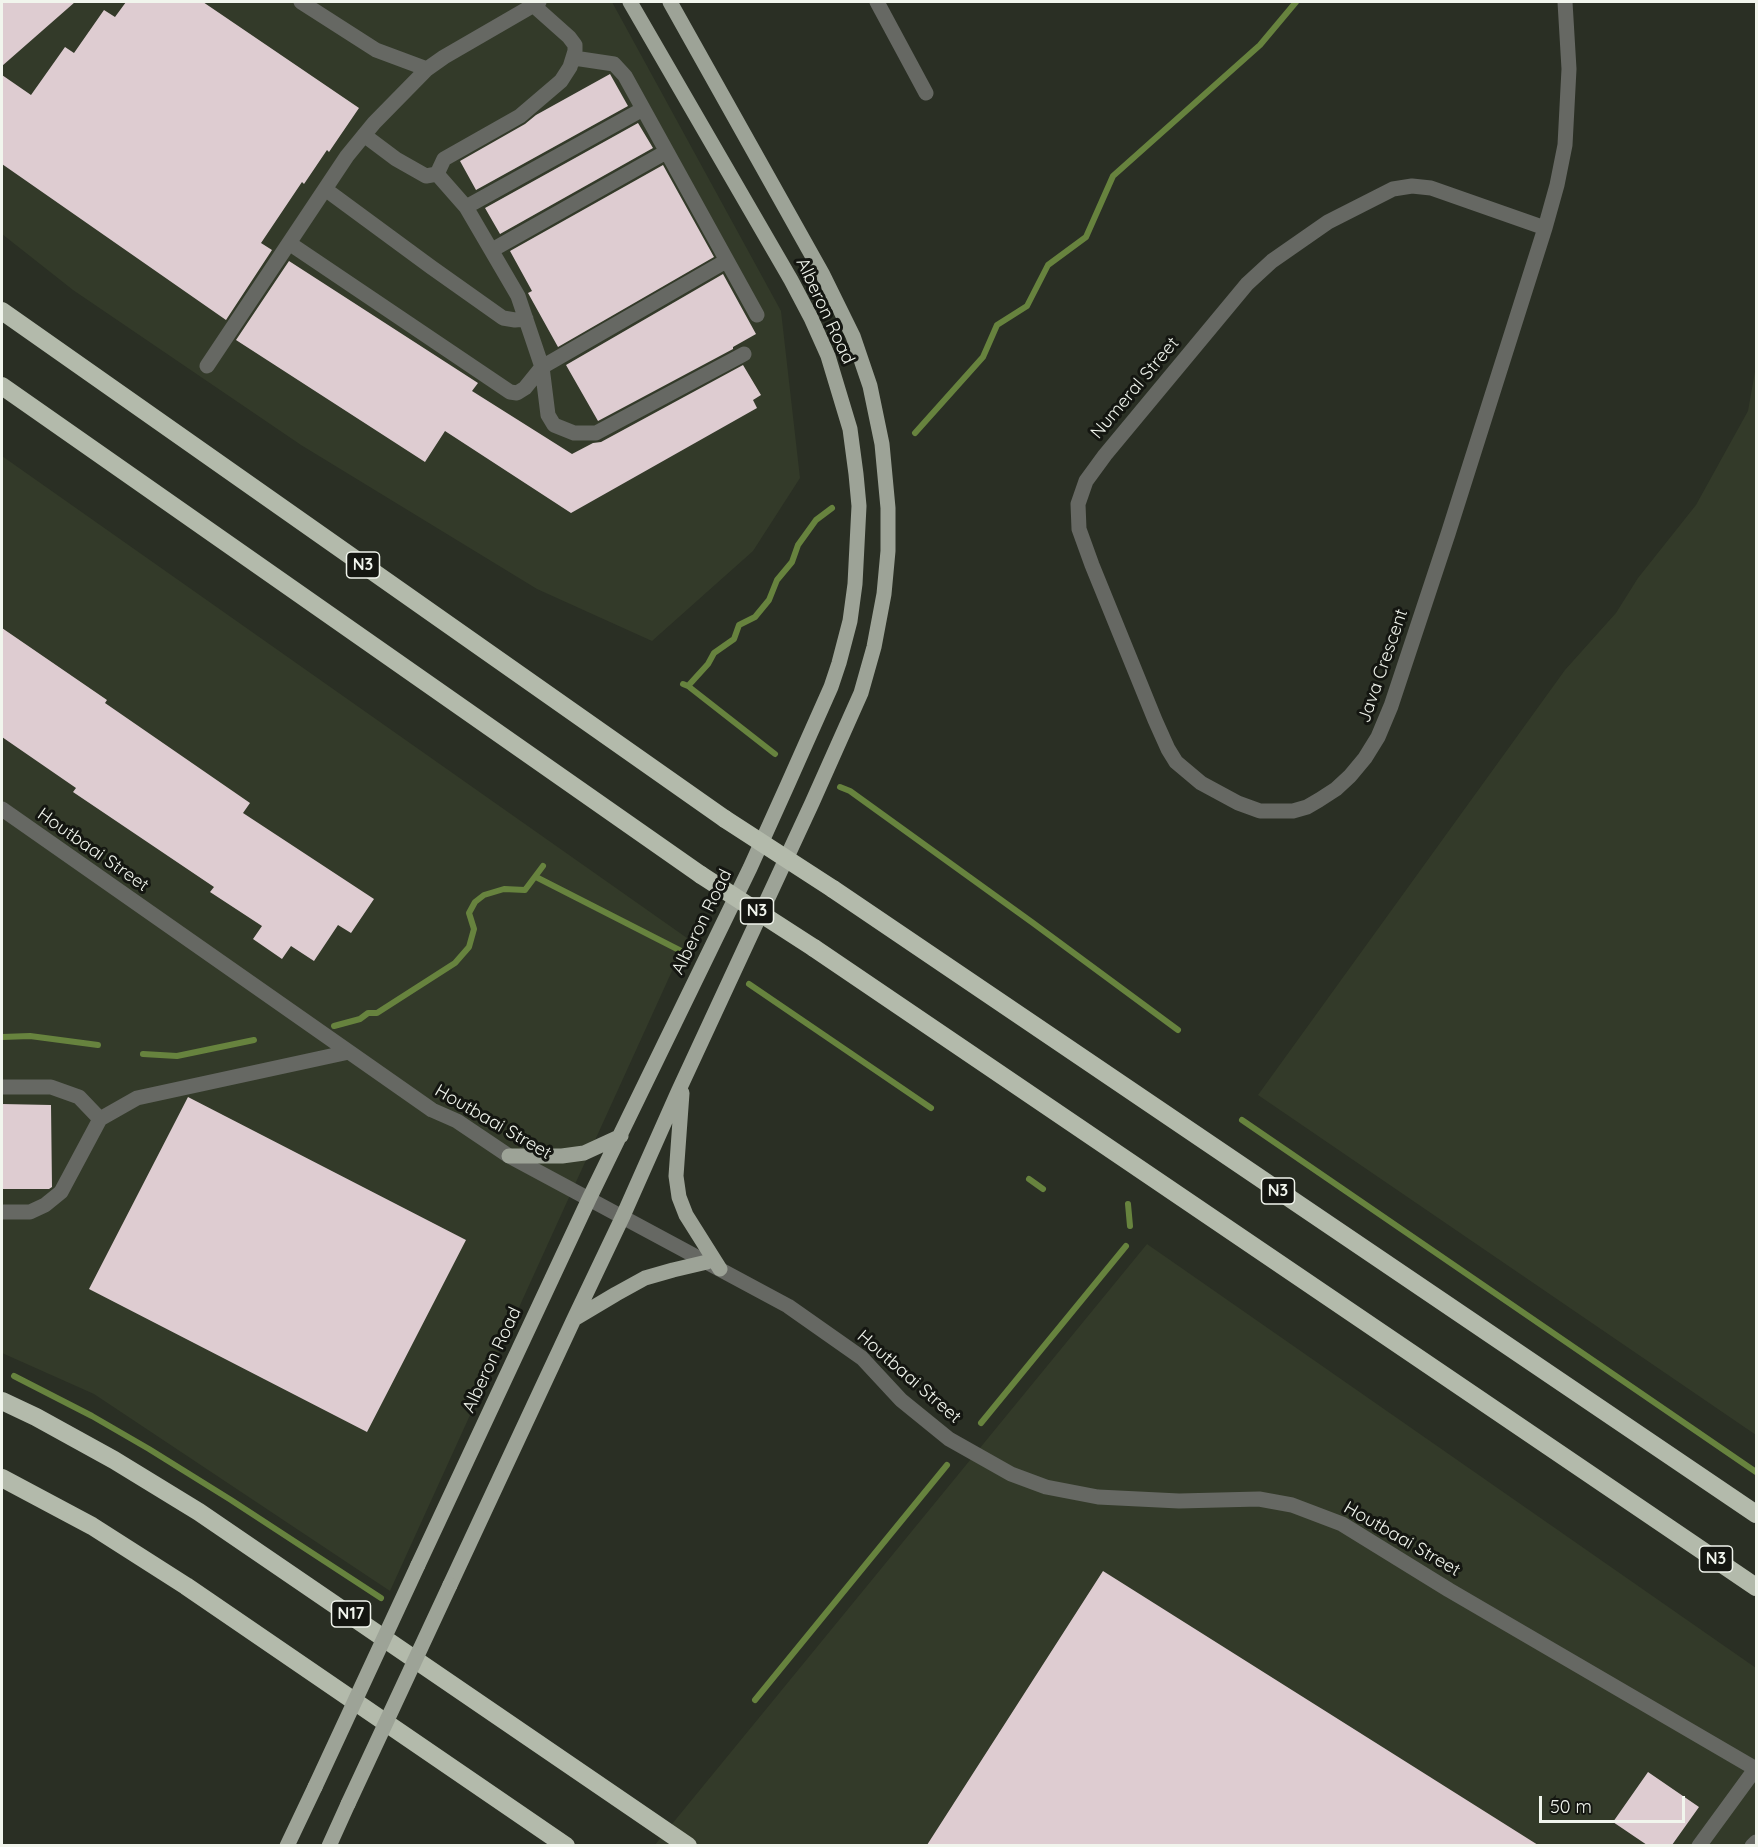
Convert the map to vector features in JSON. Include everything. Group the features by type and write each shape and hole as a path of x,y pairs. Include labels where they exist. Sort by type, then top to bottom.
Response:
{"highway":[{"name":"N3","path":"2,311 725,819 1756,1513"},
{"name":"N3","path":"2,387 700,875 814,948 1756,1587"},
{"name":"N17","path":"2,1401 114,1460 199,1512 688,1845"},
{"path":"2,1478 92,1526 186,1586 567,1845"}],"main road":[{"name":"Alberon Road","path":"287,1845 590,1199 750,868 831,687 850,621 855,584 859,506 850,429 828,356 791,280 630,2"},
{"name":"Alberon Road","path":"328,1845 623,1216 861,693 874,647 884,594 888,551 888,508 882,444 870,386 853,336 823,275 670,2"},
{"path":"574,1319 645,1278 673,1270 714,1265 686,1215 679,1197 676,1176 683,1082"},
{"path":"509,1156 562,1156 584,1153 621,1136"}],"street":[{"path":"301,2 376,50 427,69"},
{"path":"877,2 926,93"},
{"name":"Java Crescent","path":"1116,623 1168,749 1176,762 1201,783 1238,803 1260,811 1277,812 1300,809 1336,789 1365,758 1378,737 1391,706 1462,491 1557,185 1565,145 1569,69 1565,2"},
{"path":"207,366 347,156 386,110 427,69 536,3 573,42 574,58 570,67 561,81 548,94 520,116 444,159 437,174"},
{"path":"574,58 614,64 625,76 757,315"},
{"path":"466,207 643,109"},
{"path":"364,135 417,172 426,176 437,174"},
{"path":"492,250 666,152"},
{"path":"437,174 466,207 518,296 542,368 549,415 554,425 574,433 596,433 744,354"},
{"name":"Numeral Street","path":"1116,623 1079,529 1077,504 1086,481 1104,455 1247,284 1272,261 1328,222 1393,189 1412,186 1431,188 1545,228"},
{"path":"325,189 503,318 526,319"},
{"path":"289,243 510,392 517,393 525,388 542,368 726,261"},
{"name":"Houtbaai Street","path":"2,809 432,1110 457,1121 509,1156 788,1306 862,1358 901,1400 949,1439 1011,1474 1046,1487 1098,1497 1179,1501 1259,1499 1292,1504 1342,1524 1449,1590 1756,1769"},
{"path":"2,1212 30,1212 45,1205 61,1192 100,1119 137,1098 349,1052"},
{"path":"2,1087 51,1087 79,1097 100,1119"},
{"path":"1699,1845 1756,1769"},
{"path":"1752,1845 1756,1842"}],"shaded area":[{"path":"2,2 612,2 781,311 800,478 753,551 652,641 537,589 301,445 73,290 2,234"},
{"path":"1756,366 1756,1435 1258,1095 1565,670 1616,613 1638,578 1696,505 1748,411"},
{"path":"2,456 687,938 390,1591 94,1394 2,1353"},
{"path":"1147,1244 1756,1668 1756,1845 654,1846"}],"building":[{"path":"2,2 75,2 2,66"},
{"path":"126,2 203,2 359,108 329,152 327,150 304,184 302,182 261,243 272,250 226,320 2,164 2,75 31,95 65,47 74,53 104,10 115,17"},
{"path":"610,74 628,106 476,190 460,161"},
{"path":"638,123 653,148 500,234 485,208"},
{"path":"663,165 714,257 558,347 528,293 532,291 510,251"},
{"path":"289,261 478,383 472,391 572,454 593,443 601,442 743,365 761,395 753,400 757,408 571,513 445,431 425,462 236,340"},
{"path":"723,274 756,334 733,349 598,421 566,365"},
{"path":"2,628 107,700 105,703 250,803 243,813 374,899 351,933 338,925 314,961 291,946 282,959 253,939 262,926 210,892 214,887 73,792 76,788 2,737"},
{"path":"188,1097 466,1240 367,1432 89,1289"},
{"path":"2,1104 51,1105 52,1187 49,1189 2,1189"},
{"path":"1103,1571 1538,1845 927,1845"},
{"path":"1648,1772 1699,1807 1672,1845 1647,1845 1613,1822"}],"waterway":[{"path":"915,433 983,357 997,325 1027,306 1048,265 1086,237 1113,176 1260,45 1296,2"},
{"path":"688,686 708,664 714,653 734,639 739,625 755,617 769,600 777,580 792,562 798,545 816,520 832,508"},
{"path":"683,684 775,754"},
{"path":"840,787 850,791 1178,1030"},
{"path":"334,1026 360,1019 368,1013 377,1013 455,963 469,947 474,929 469,913 475,902 484,895 504,889 525,890 543,866"},
{"path":"536,877 687,954"},
{"path":"749,984 931,1108"},
{"path":"2,1037 30,1036 98,1045"},
{"path":"143,1054 177,1056 254,1040"},
{"path":"1242,1120 1756,1472"},
{"path":"1029,1179 1043,1189"},
{"path":"1128,1204 1130,1226"},
{"path":"981,1423 1126,1246"},
{"path":"14,1376 92,1416 149,1449 381,1598"},
{"path":"755,1700 947,1465"}]}
